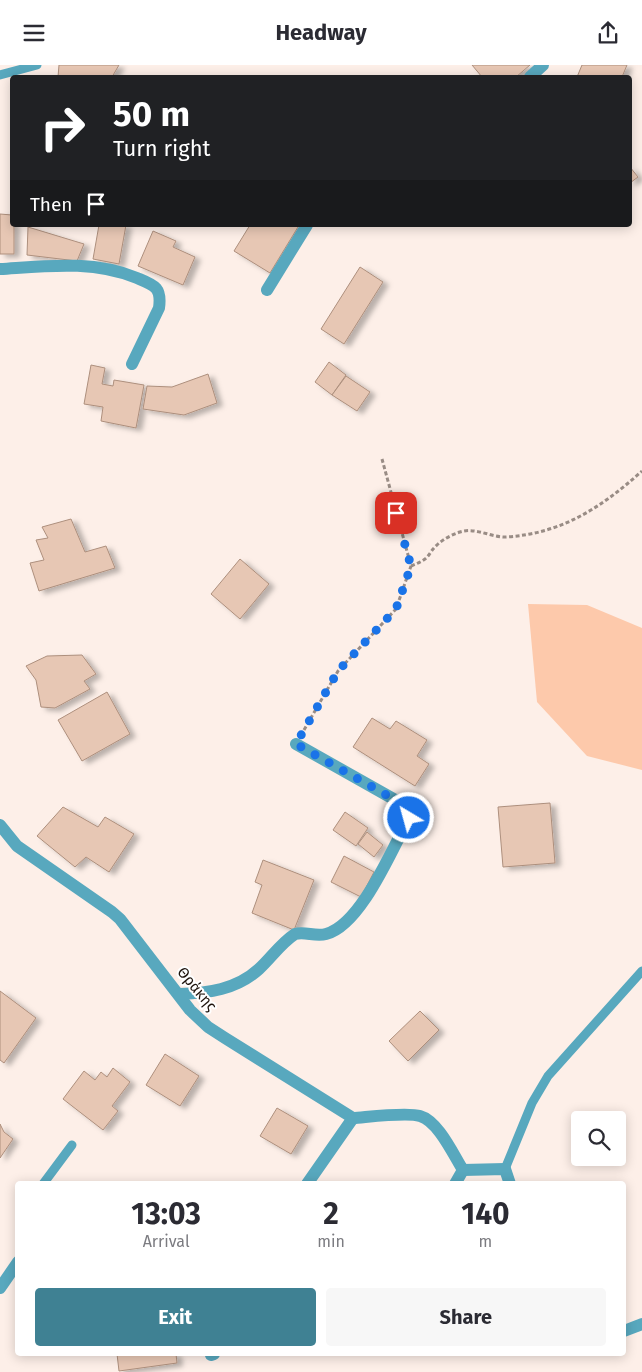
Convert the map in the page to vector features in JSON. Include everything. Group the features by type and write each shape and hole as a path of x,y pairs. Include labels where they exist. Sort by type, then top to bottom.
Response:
{"street":[{"path":"532,75 543,65"},
{"path":"267,290 306,227"},
{"path":"0,269 63,265 94,266 125,273 154,285 158,290 160,298 159,308 132,364"},
{"path":"179,994 208,993 232,986 258,971 295,934 326,934 349,921 362,904 409,818 406,806 296,744"},
{"name":"Θράκης","path":"0,825 17,846 120,919 190,1010 208,1027 353,1118"},
{"path":"309,1181 353,1118 421,1116 434,1125 463,1170"},
{"path":"463,1170 505,1169 509,1181"},
{"path":"457,1181 463,1170"},
{"path":"0,1288 15,1266"},
{"path":"626,1330 642,1325"}],"lane":[{"path":"0,75 37,65"},
{"path":"505,1169 532,1103 548,1076 642,971"},
{"path":"45,1181 72,1145"}],"path":[{"path":"296,744 338,671 396,609 411,566 382,459"},
{"path":"411,566 425,559 435,546 462,531 473,530 498,537 526,536 552,530 568,523 618,492 642,471"}],"shaded area":[{"path":"528,604 587,605 642,628 642,770 587,756 537,702"}],"building":[{"path":"59,65 119,65 113,75 58,75"},
{"path":"472,65 530,65 518,75 480,75"},
{"path":"582,65 627,65 623,75 578,75"},
{"path":"632,170 638,177 632,182"},
{"path":"0,214 10,215 10,227 14,227 14,254 0,254"},
{"path":"28,227 84,244 77,261 27,255"},
{"path":"99,227 126,227 119,264 93,259"},
{"path":"249,227 298,227 270,273 234,251"},
{"path":"153,231 176,241 173,247 195,257 183,285 138,266"},
{"path":"360,267 383,282 344,344 321,329"},
{"path":"329,362 346,375 332,395 315,382"},
{"path":"91,365 105,368 102,384 113,386 114,380 144,385 136,428 101,421 103,407 84,404"},
{"path":"208,374 217,403 184,415 143,409 147,386 172,387"},
{"path":"346,376 370,392 357,411 332,395"},
{"path":"71,519 85,552 106,546 115,568 39,591 30,563 44,560 36,540 48,538 42,527"},
{"path":"240,559 269,584 240,619 211,594"},
{"path":"82,655 96,674 84,681 90,689 55,708 41,707 36,680 26,666 47,656"},
{"path":"107,692 130,734 82,761 58,720"},
{"path":"372,718 390,729 396,721 427,740 417,756 429,764 415,786 353,747"},
{"path":"550,803 555,863 503,867 498,807"},
{"path":"63,807 98,827 105,817 134,834 109,872 86,857 75,867 37,836"},
{"path":"345,812 368,828 356,846 333,830"},
{"path":"367,832 383,845 374,857 358,844"},
{"path":"344,856 374,872 361,897 331,882"},
{"path":"263,860 314,880 294,930 252,913 262,885 255,882"},
{"path":"0,991 36,1018 4,1063 0,1060"},
{"path":"420,1011 439,1030 408,1061 389,1041"},
{"path":"165,1054 199,1076 180,1106 146,1085"},
{"path":"113,1068 130,1082 112,1106 118,1111 103,1130 63,1099 84,1071 95,1080 101,1072 107,1077"},
{"path":"277,1108 308,1126 291,1154 260,1136"},
{"path":"0,1124 4,1132 13,1139 0,1158"},
{"path":"117,1356 176,1356 177,1363 119,1371"}],"route":[{"path":"396,513 411,566 396,609 338,671 296,744 406,806 409,811 409,818"}]}
